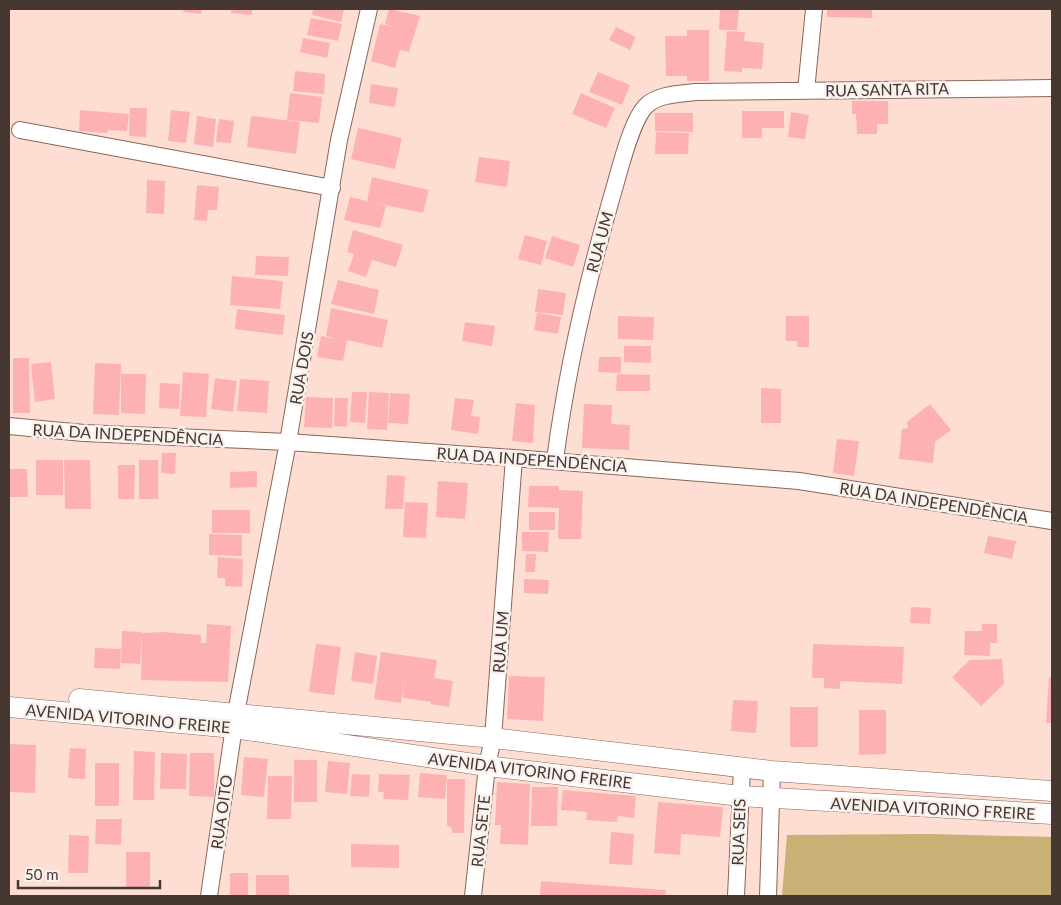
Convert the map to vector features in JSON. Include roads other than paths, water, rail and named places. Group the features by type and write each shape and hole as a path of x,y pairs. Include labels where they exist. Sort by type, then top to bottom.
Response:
{"street":[{"name":"RUA DOIS","path":"235,720 288,442 339,140 369,9"},
{"path":"806,91 814,9"},
{"name":"RUA SANTA RITA","path":"721,93 1052,88"},
{"name":"RUA UM","path":"555,460 561,411 600,231 624,155 640,113 648,104 676,94 721,93"},
{"path":"20,130 332,188"},
{"name":"RUA DA INDEPENDÊNCIA","path":"9,426 84,433 288,442 555,460 799,481 1052,521"},
{"name":"RUA UM","path":"487,766 493,738 514,458"},
{"name":"AVENIDA VITORINO FREIRE","path":"9,693 235,720 487,766 740,796 1052,814"},
{"name":"AVENIDA VITORINO FREIRE","path":"9,707 493,738 772,771 1052,791"},
{"name":"RUA OITO","path":"209,896 235,720"},
{"name":"RUA SETE","path":"473,896 487,766"},
{"name":"RUA SEIS","path":"736,896 742,768"},
{"path":"768,896 772,771"}]}
